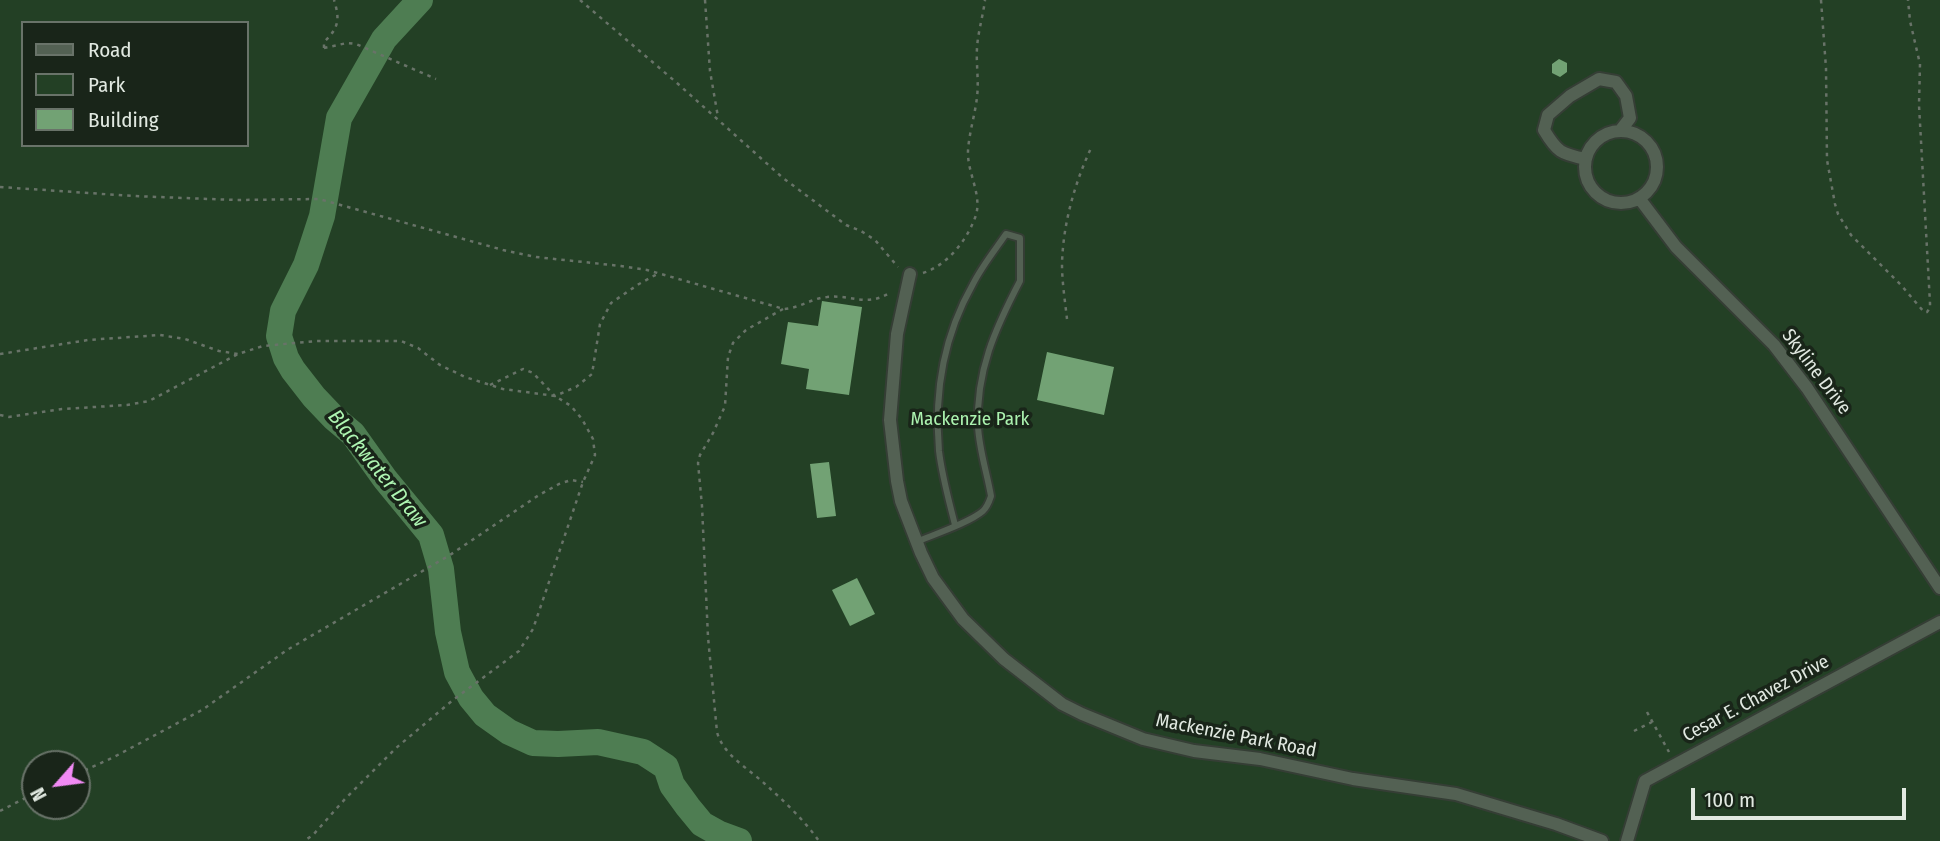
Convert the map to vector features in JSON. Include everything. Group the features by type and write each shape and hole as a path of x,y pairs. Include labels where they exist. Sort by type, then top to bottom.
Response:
{"street":[{"path":"1586,159 1555,149 1544,130 1548,115 1570,96 1599,79 1616,82 1626,96 1630,118 1620,131"},
{"path":"1620,131 1632,132 1642,138 1651,146 1656,157 1655,180 1649,190 1628,202 1605,199 1589,182 1586,171 1590,148 1608,133 1620,131"},
{"name":"Skyline Drive","path":"1639,198 1676,247 1774,345 1807,388 1940,588"},
{"name":"Mackenzie Park Road","path":"910,274 897,334 890,431 901,501 916,542 945,596 985,642 1025,677 1062,704 1082,714 1167,745 1260,759 1353,779 1456,794 1602,841"},
{"name":"Cesar E. Chavez Drive","path":"1627,841 1645,781 1940,622"}],"lane":[{"path":"916,542 974,517 985,509 991,496 978,429 978,401 992,337 1020,281 1020,238 1006,234 973,282 961,307 949,335 941,378 938,422 940,453 955,525"}],"path":[{"path":"334,0 338,17 335,33 324,43 324,48 347,43 356,44 436,79"},
{"path":"580,0 783,178 846,225 875,240 902,270 910,274 925,273 945,261 958,247 975,218 977,201 968,149 976,99 977,49 985,0"},
{"path":"705,0 712,93 719,120"},
{"path":"1821,0 1826,68 1827,160 1838,214 1866,253 1927,312 1930,303 1921,155 1920,64 1910,21 1909,0"},
{"path":"1067,319 1062,264 1065,230 1072,196 1092,146"},
{"path":"0,187 133,196 319,200 503,250 560,261 634,267 785,309"},
{"path":"0,415 9,417 149,401 238,354 263,346 298,342 401,341 418,348 453,372 503,389 555,396 576,387 592,374 600,324 611,303 659,273"},
{"path":"819,841 775,793 722,746 719,740 708,637 698,463 725,406 728,357 733,343 746,330 785,309 827,297 868,300 882,298 892,291"},
{"path":"0,354 88,340 160,335 238,354"},
{"path":"304,841 313,835 396,748 472,685 519,651 533,629 583,482 595,455 593,439 571,406 555,396 527,369 517,371 490,385"},
{"path":"91,768 202,710 307,638 450,555 539,495 559,484 583,482"},
{"path":"1647,712 1675,764"},
{"path":"1634,731 1652,722"},
{"path":"0,811 21,800"}],"green space":[{"name":"Mackenzie Park","path":"0,0 1940,0 1940,841 0,841"}],"building":[{"path":"1559,59 1567,63 1567,72 1560,77 1552,73 1552,64"},
{"path":"822,301 862,307 849,395 806,389 809,369 781,364 788,322 818,326"},
{"path":"1047,352 1114,367 1104,415 1037,400"},
{"path":"829,462 836,516 817,518 810,464"},
{"path":"857,578 875,614 850,626 832,590"}],"waterway":[{"name":"Blackwater Draw","path":"420,0 384,39 339,118 322,216 306,265 283,311 279,336 286,358 314,397 353,434 385,479 431,535 441,569 448,632 457,672 471,698 485,715 509,732 533,743 598,742 643,752 666,767 672,785 702,824 739,841"}]}
